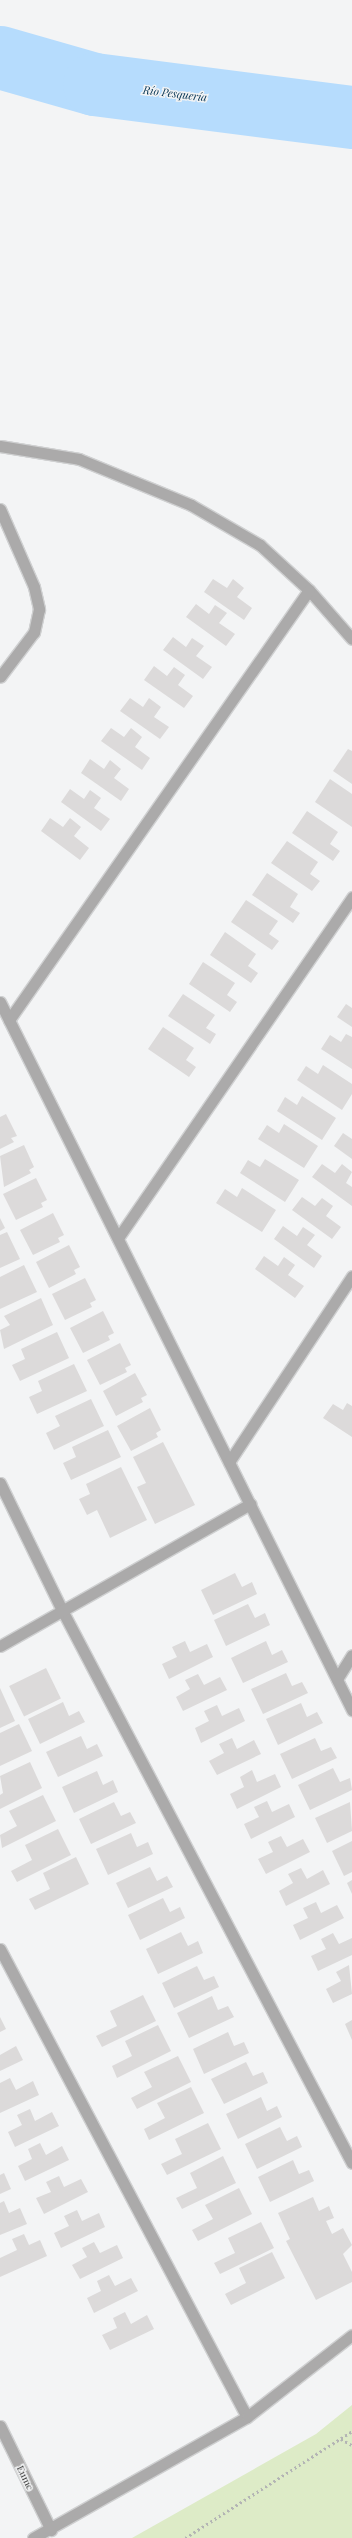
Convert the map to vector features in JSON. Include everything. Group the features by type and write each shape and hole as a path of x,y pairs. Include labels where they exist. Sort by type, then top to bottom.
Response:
{"street":[{"path":"0,446 79,459 191,505 260,545 309,590 352,639"},
{"path":"0,509 34,587 40,609 34,632 0,677"},
{"path":"9,1020 309,590"},
{"path":"118,1238 352,897"},
{"path":"0,1002 352,1710"},
{"path":"229,1462 352,1276"},
{"path":"0,1483 62,1610 352,2163"},
{"path":"0,1646 250,1504"},
{"path":"337,1679 352,1655"},
{"path":"0,1949 247,2417"},
{"path":"33,2538 51,2530 247,2417 352,2336"},
{"name":"Eume","path":"0,2426 51,2530"}],"path":[{"path":"184,2538 352,2431"},
{"path":"341,2439 352,2445"}],"green space":[{"path":"352,2405 352,2538 132,2538 316,2434"}],"building":[{"path":"213,579 227,588 233,579 244,588 237,597 252,608 244,620 204,592"},
{"path":"196,604 209,614 215,605 227,613 219,623 235,634 226,646 186,617"},
{"path":"173,637 186,647 192,638 204,646 196,656 212,667 203,679 163,650"},
{"path":"154,666 167,676 174,667 185,675 178,685 193,696 184,708 144,680"},
{"path":"130,698 143,707 149,698 161,707 154,717 169,727 160,739 120,711"},
{"path":"111,728 124,737 131,728 142,737 135,747 150,758 142,770 101,741"},
{"path":"348,749 352,751 352,784 333,771"},
{"path":"90,759 104,769 110,760 121,769 114,778 129,789 121,801 81,773"},
{"path":"330,779 352,794 352,827 315,802"},
{"path":"70,789 84,799 90,790 101,798 94,808 110,819 101,831 61,802"},
{"path":"307,811 338,832 330,844 340,851 333,861 292,833"},
{"path":"50,818 63,827 70,818 81,827 74,836 89,848 80,860 41,831"},
{"path":"287,841 318,862 310,874 320,881 312,891 271,863"},
{"path":"267,873 298,894 290,907 300,913 293,923 252,895"},
{"path":"246,900 278,921 269,934 279,941 272,950 231,922"},
{"path":"225,932 256,954 248,966 258,973 251,983 210,955"},
{"path":"203,962 235,983 227,995 237,1002 230,1012 189,984"},
{"path":"183,994 215,1015 206,1028 216,1034 210,1044 168,1016"},
{"path":"346,1004 352,1008 352,1027 337,1017"},
{"path":"163,1027 194,1048 186,1060 196,1067 189,1077 148,1049"},
{"path":"346,1034 352,1037 352,1069 321,1049 330,1035 341,1042"},
{"path":"323,1065 352,1084 352,1094 342,1110 297,1080 306,1066 318,1074"},
{"path":"302,1096 336,1118 322,1140 277,1111 285,1097 297,1105"},
{"path":"6,1114 17,1136 11,1138 14,1142 0,1149 0,1117"},
{"path":"284,1124 318,1146 304,1168 258,1139 267,1125 279,1133"},
{"path":"343,1133 352,1139 352,1159 334,1146"},
{"path":"24,1145 34,1167 29,1170 31,1173 4,1187 0,1156"},
{"path":"265,1159 299,1180 285,1202 240,1173 248,1160 260,1167"},
{"path":"322,1164 335,1173 342,1164 352,1172 346,1183 352,1187 352,1206 312,1177"},
{"path":"36,1178 47,1200 41,1203 43,1207 16,1220 3,1194"},
{"path":"242,1188 276,1210 262,1232 216,1203 225,1189 237,1197"},
{"path":"302,1197 315,1206 322,1198 333,1206 326,1216 341,1227 332,1239 292,1210"},
{"path":"53,1213 64,1235 58,1238 60,1242 33,1255 20,1230"},
{"path":"0,1218 5,1228 0,1231"},
{"path":"283,1226 297,1236 303,1227 315,1235 307,1245 322,1256 314,1268 274,1239"},
{"path":"7,1232 20,1259 0,1268 0,1235"},
{"path":"69,1245 80,1267 74,1270 76,1274 49,1288 36,1262"},
{"path":"264,1256 278,1266 284,1257 295,1265 288,1275 304,1286 295,1298 255,1269"},
{"path":"24,1265 37,1292 0,1309 0,1277"},
{"path":"85,1278 96,1300 90,1303 92,1307 65,1320 52,1294"},
{"path":"41,1298 53,1325 4,1349 0,1330 10,1325 4,1316"},
{"path":"103,1311 114,1333 108,1336 110,1340 83,1353 70,1328"},
{"path":"57,1332 69,1358 20,1381 12,1365 25,1359 21,1349"},
{"path":"120,1343 131,1365 125,1368 127,1372 100,1385 87,1360"},
{"path":"74,1364 87,1391 37,1414 29,1397 42,1391 38,1381"},
{"path":"135,1373 147,1395 141,1398 143,1402 116,1416 103,1391"},
{"path":"91,1399 104,1426 54,1450 46,1433 60,1426 55,1416"},
{"path":"347,1403 352,1406 352,1437 323,1418 333,1404 343,1410"},
{"path":"150,1408 161,1430 156,1433 158,1437 131,1451 117,1426"},
{"path":"108,1430 121,1457 71,1480 63,1463 76,1457 72,1447"},
{"path":"163,1442 195,1505 155,1524 137,1487 146,1483 133,1457"},
{"path":"121,1467 147,1520 110,1538 97,1510 87,1515 79,1499 90,1494 86,1484"},
{"path":"235,1573 242,1587 252,1582 257,1594 213,1615 201,1590"},
{"path":"248,1604 255,1618 265,1613 270,1625 226,1646 214,1620"},
{"path":"185,1641 190,1652 207,1644 213,1657 169,1679 162,1664 177,1657 172,1647"},
{"path":"266,1641 272,1655 282,1650 288,1662 243,1683 231,1658"},
{"path":"46,1668 61,1699 24,1717 9,1686"},
{"path":"286,1673 292,1686 302,1682 308,1693 263,1714 251,1689"},
{"path":"198,1674 204,1685 220,1677 227,1690 183,1711 176,1697 190,1689 185,1680"},
{"path":"0,1688 15,1721 0,1728"},
{"path":"63,1702 69,1716 79,1711 85,1722 40,1744 28,1719"},
{"path":"301,1703 307,1717 317,1712 323,1723 278,1745 266,1719"},
{"path":"217,1705 222,1716 239,1708 245,1721 201,1743 195,1728 209,1721 204,1711"},
{"path":"19,1724 32,1751 0,1766 0,1733"},
{"path":"81,1736 87,1749 97,1744 103,1756 58,1777 46,1752"},
{"path":"232,1738 237,1749 254,1740 261,1754 217,1775 209,1761 224,1753 219,1744"},
{"path":"315,1738 321,1751 331,1747 337,1758 292,1779 280,1754"},
{"path":"30,1762 42,1788 0,1809 0,1795 3,1793 0,1776"},
{"path":"333,1768 340,1782 350,1778 352,1790 310,1810 298,1785"},
{"path":"252,1770 257,1782 275,1774 281,1787 237,1809 230,1794 244,1787 240,1777"},
{"path":"97,1771 103,1785 113,1780 118,1792 74,1813 62,1787"},
{"path":"43,1795 56,1821 2,1848 0,1835 17,1826 9,1811"},
{"path":"267,1801 272,1812 289,1804 295,1817 251,1839 244,1824 259,1817 254,1807"},
{"path":"114,1802 121,1816 130,1812 136,1823 91,1844 79,1819"},
{"path":"350,1802 352,1831 327,1843 315,1818"},
{"path":"58,1829 71,1855 17,1882 11,1871 32,1860 25,1845"},
{"path":"131,1833 137,1847 148,1842 153,1854 108,1875 96,1849"},
{"path":"281,1836 287,1847 303,1839 310,1852 266,1874 258,1859 273,1852 268,1842"},
{"path":"352,1841 352,1872 344,1876 332,1851"},
{"path":"76,1857 89,1884 35,1910 29,1899 50,1889 43,1873"},
{"path":"150,1867 157,1881 167,1876 173,1887 128,1908 116,1883"},
{"path":"301,1868 307,1879 323,1870 330,1884 286,1906 279,1891 293,1883 288,1874"},
{"path":"352,1880 352,1894 347,1883"},
{"path":"163,1898 170,1912 180,1907 185,1918 140,1940 128,1915"},
{"path":"316,1902 321,1913 337,1905 344,1918 300,1940 293,1925 308,1918 303,1908"},
{"path":"181,1932 188,1946 198,1941 203,1953 158,1974 146,1949"},
{"path":"333,1933 339,1944 352,1938 352,1955 318,1971 311,1956 326,1949 321,1939"},
{"path":"349,1965 352,1994 333,2003 326,1989 341,1981 336,1972"},
{"path":"197,1966 204,1980 214,1976 219,1987 174,2008 162,1983"},
{"path":"143,1995 156,2021 102,2047 96,2036 117,2026 110,2011"},
{"path":"212,1996 218,2010 228,2006 234,2017 189,2038 177,2013"},
{"path":"0,2017 6,2029 0,2032"},
{"path":"352,2020 352,2040 345,2024"},
{"path":"158,2025 171,2051 117,2078 112,2066 132,2056 125,2041"},
{"path":"228,2032 234,2046 244,2042 249,2053 204,2074 193,2049"},
{"path":"16,2046 23,2060 0,2071 0,2055"},
{"path":"178,2056 191,2082 137,2109 131,2098 152,2087 144,2072"},
{"path":"246,2062 253,2076 263,2072 268,2083 224,2104 211,2079"},
{"path":"10,2078 16,2090 33,2081 39,2095 0,2113 0,2083"},
{"path":"191,2087 204,2113 149,2140 144,2129 165,2118 157,2103"},
{"path":"261,2097 267,2111 277,2106 282,2117 238,2139 226,2114"},
{"path":"30,2109 35,2121 52,2112 59,2126 15,2147 8,2132 22,2125 17,2115"},
{"path":"208,2123 221,2149 167,2175 161,2164 182,2154 175,2139"},
{"path":"280,2127 287,2141 297,2136 302,2147 257,2169 245,2144"},
{"path":"40,2143 46,2155 62,2146 69,2160 25,2181 18,2166 32,2159 28,2149"},
{"path":"223,2156 236,2183 182,2209 176,2198 197,2188 190,2173"},
{"path":"293,2160 299,2174 309,2170 314,2181 270,2202 258,2177"},
{"path":"4,2173 11,2189 0,2194 0,2175"},
{"path":"59,2176 64,2187 81,2179 88,2192 44,2214 36,2198 51,2192 46,2182"},
{"path":"239,2188 252,2214 198,2241 192,2230 213,2219 205,2205"},
{"path":"313,2197 319,2211 329,2206 334,2218 326,2221 332,2234 343,2228 352,2245 343,2254 352,2272 352,2282 316,2300 286,2241 290,2239 278,2213"},
{"path":"4,2201 9,2213 20,2208 27,2224 0,2235 0,2203"},
{"path":"77,2210 82,2221 99,2213 105,2227 61,2248 54,2233 69,2226 64,2216"},
{"path":"261,2222 274,2248 220,2274 214,2263 235,2253 228,2238"},
{"path":"24,2234 29,2245 40,2240 47,2256 0,2277 0,2258 17,2250 12,2239"},
{"path":"94,2242 100,2253 117,2245 123,2258 80,2279 72,2265 87,2257 82,2248"},
{"path":"272,2252 285,2278 231,2305 225,2294 246,2283 239,2268"},
{"path":"109,2275 115,2286 131,2278 138,2291 94,2313 87,2298 101,2291 97,2281"},
{"path":"125,2312 131,2324 147,2315 154,2329 110,2350 102,2335 117,2328 113,2318"}],"waterway":[{"name":"Río Pesquería","path":"0,57 94,84 352,117"}]}
